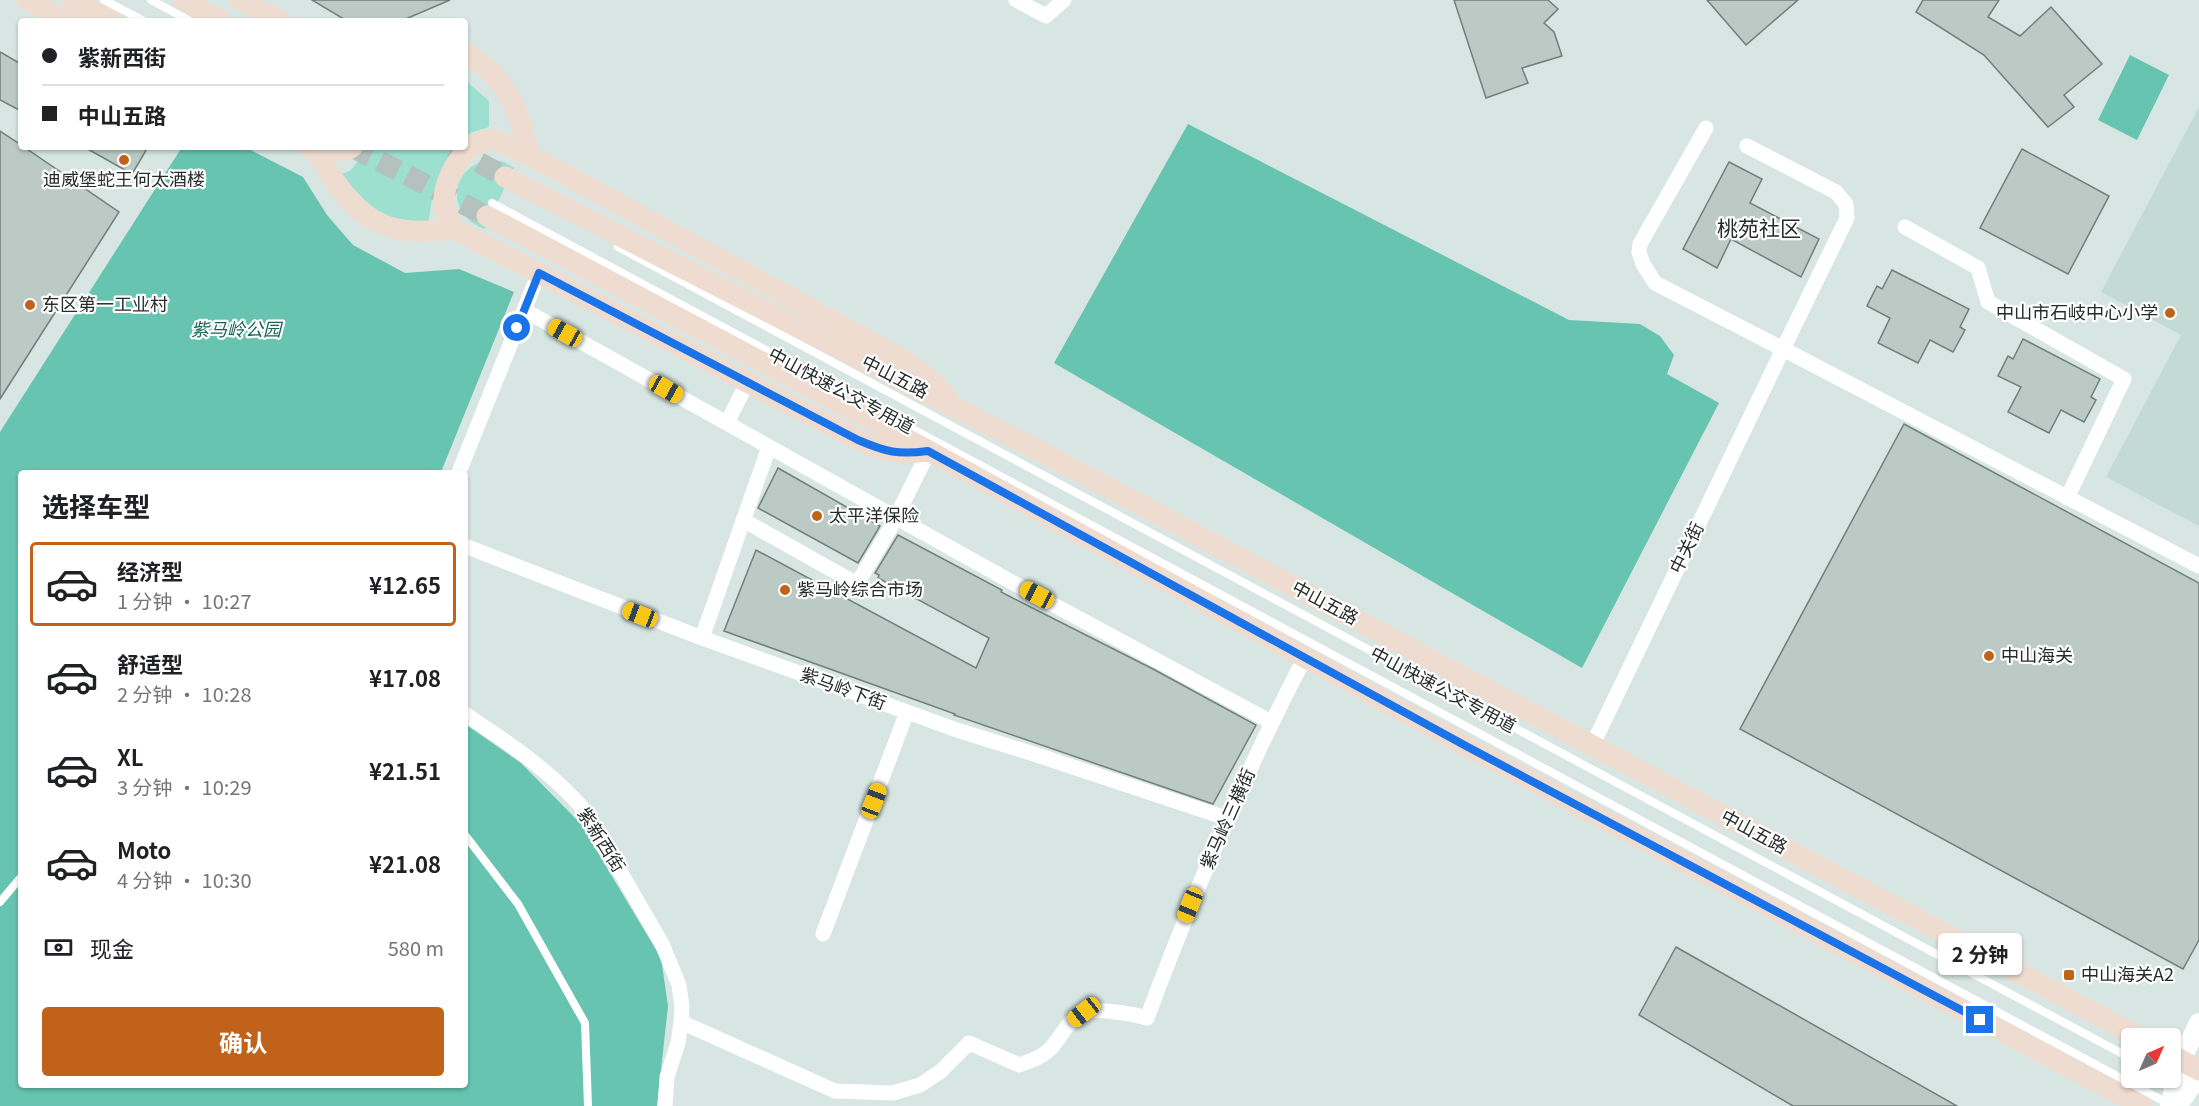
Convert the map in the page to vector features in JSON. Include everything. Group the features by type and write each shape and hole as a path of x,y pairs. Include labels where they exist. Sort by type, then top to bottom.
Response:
{"main road":[{"path":"27,0 61,18"},
{"path":"72,0 106,18"},
{"path":"183,0 216,18"},
{"path":"240,0 274,18"},
{"path":"468,54 494,74 510,95 523,127 529,155"},
{"path":"454,229 446,215 444,199 450,176 459,158 475,144 494,140 529,155 908,362 933,380 955,407"},
{"path":"313,150 352,204 370,220 395,230 418,232 454,229 858,440 885,451 905,454 928,451"},
{"name":"中山五路","path":"504,180 955,407 2121,1028"},
{"path":"489,210 1487,757 2142,1106"}],"street":[{"path":"1016,0 1046,16 1064,0"},
{"path":"1706,128 1640,244 1639,252 1655,283 2199,566"},
{"name":"中关街","path":"1592,746 1847,218 1846,204 1836,192 1747,146"},
{"path":"1905,227 1978,268 1988,302 2124,379 2067,498"},
{"path":"460,470 539,273"},
{"path":"524,310 1017,585 1271,722"},
{"path":"728,423 747,383"},
{"path":"702,638 769,447"},
{"path":"743,520 857,584 891,527 928,451"},
{"name":"紫马岭下街","path":"468,547 702,638 957,730 1226,818"},
{"name":"紫马岭三横街","path":"681,1014 835,1091 893,1093 920,1085 940,1072 969,1043 1019,1065 1036,1059 1051,1048 1067,1025 1084,1012 1103,1011 1147,1018 1226,818 1271,722 1305,657"},
{"path":"823,934 907,712"},
{"name":"紫新西街","path":"468,716 528,757 557,781 586,812 662,944 679,985 681,1014"},
{"path":"665,1106 667,1077 678,1043 681,1014"},
{"path":"2173,1106 2185,1084 2184,1061 2199,1023"}],"lane":[{"path":"104,0 138,18"},
{"path":"151,0 184,18"},
{"path":"504,180 564,218"},
{"name":"中山快速公交专用道","path":"489,210 2173,1106"},
{"name":"中山快速公交专用道","path":"606,240 2121,1053"},
{"path":"468,839 519,904 585,1023 588,1106"},
{"path":"0,902 18,881"}],"shaded area":[{"path":"2130,55 2169,75 2137,140 2098,120"},
{"path":"468,83 489,101 489,127 468,135"},
{"name":"中山市石岐中心小学","path":"2199,107 2199,526 2106,477 2181,335 2101,292"},
{"path":"1188,124 1569,320 1640,324 1660,336 1674,355 1667,374 1719,403 1582,668 1054,363"},
{"name":"紫马岭公园","path":"180,150 251,150 303,177 327,215 353,245 405,273 459,269 514,292 442,470 18,470 18,1088 468,1088 468,726 521,763 580,823 661,958 668,1006 657,1106 0,1106 0,432"},
{"path":"367,150 455,150 439,175 433,195 428,228 383,219 336,176 350,171"},
{"path":"492,159 514,168 485,229 472,222 463,213 458,202 457,191 460,180 467,171 478,163"}],"building":[{"path":"312,0 450,0 408,18 342,18"},
{"path":"1454,0 1548,0 1558,9 1544,23 1554,32 1562,56 1522,68 1528,83 1486,98"},
{"path":"1707,0 1798,0 1746,45"},
{"path":"1923,0 1999,0 1988,17 2020,36 2051,7 2102,64 2064,95 2074,107 2048,127 1984,55 1916,12"},
{"path":"0,52 18,62 18,109 0,100"},
{"name":"东区第一工业村","path":"0,131 18,143 18,150 28,150 119,212 0,399"},
{"path":"2022,149 2109,196 2068,274 1980,228"},
{"name":"迪威堡蛇王何太酒楼","path":"89,150 146,150 132,174"},
{"path":"1729,162 1762,179 1750,203 1819,239 1801,277 1731,239 1717,268 1683,249"},
{"path":"1892,270 1969,309 1960,327 1965,330 1953,352 1930,340 1918,363 1878,343 1890,318 1867,306 1877,286 1882,289"},
{"path":"2023,339 2100,379 2091,397 2096,400 2084,422 2061,410 2049,433 2008,412 2021,387 1998,376 2008,356 2013,359"},
{"name":"中山海关","path":"1904,424 2199,583 2199,940 2183,969 1740,729"},
{"name":"太平洋保险","path":"778,468 880,526 858,563 758,508"},
{"path":"898,535 1002,590 1001,592 1153,669 1256,725 1213,804 954,715 724,631 756,550 976,668 989,638 878,578 879,575 875,573"},
{"path":"1676,947 1957,1106 1793,1106 1639,1015"}],"tunnel":[{"path":"358,150 487,216"},
{"path":"457,150 505,177"}],"place":[{"name":"迪威堡蛇王何太酒楼","path":"124,160"},
{"name":"东区第一工业村","path":"30,305"},
{"name":"中山市石岐中心小学","path":"2170,313"},
{"name":"太平洋保险","path":"817,516"},
{"name":"紫马岭综合市场","path":"785,590"},
{"name":"中山海关","path":"1989,656"},
{"name":"中山海关A2","path":"2069,975"}],"district":[{"name":"桃苑社区","path":"1759,229"}],"route":[{"path":"517,328 539,273 858,440 885,451 905,454 928,451 1466,746 1980,1020"}]}
